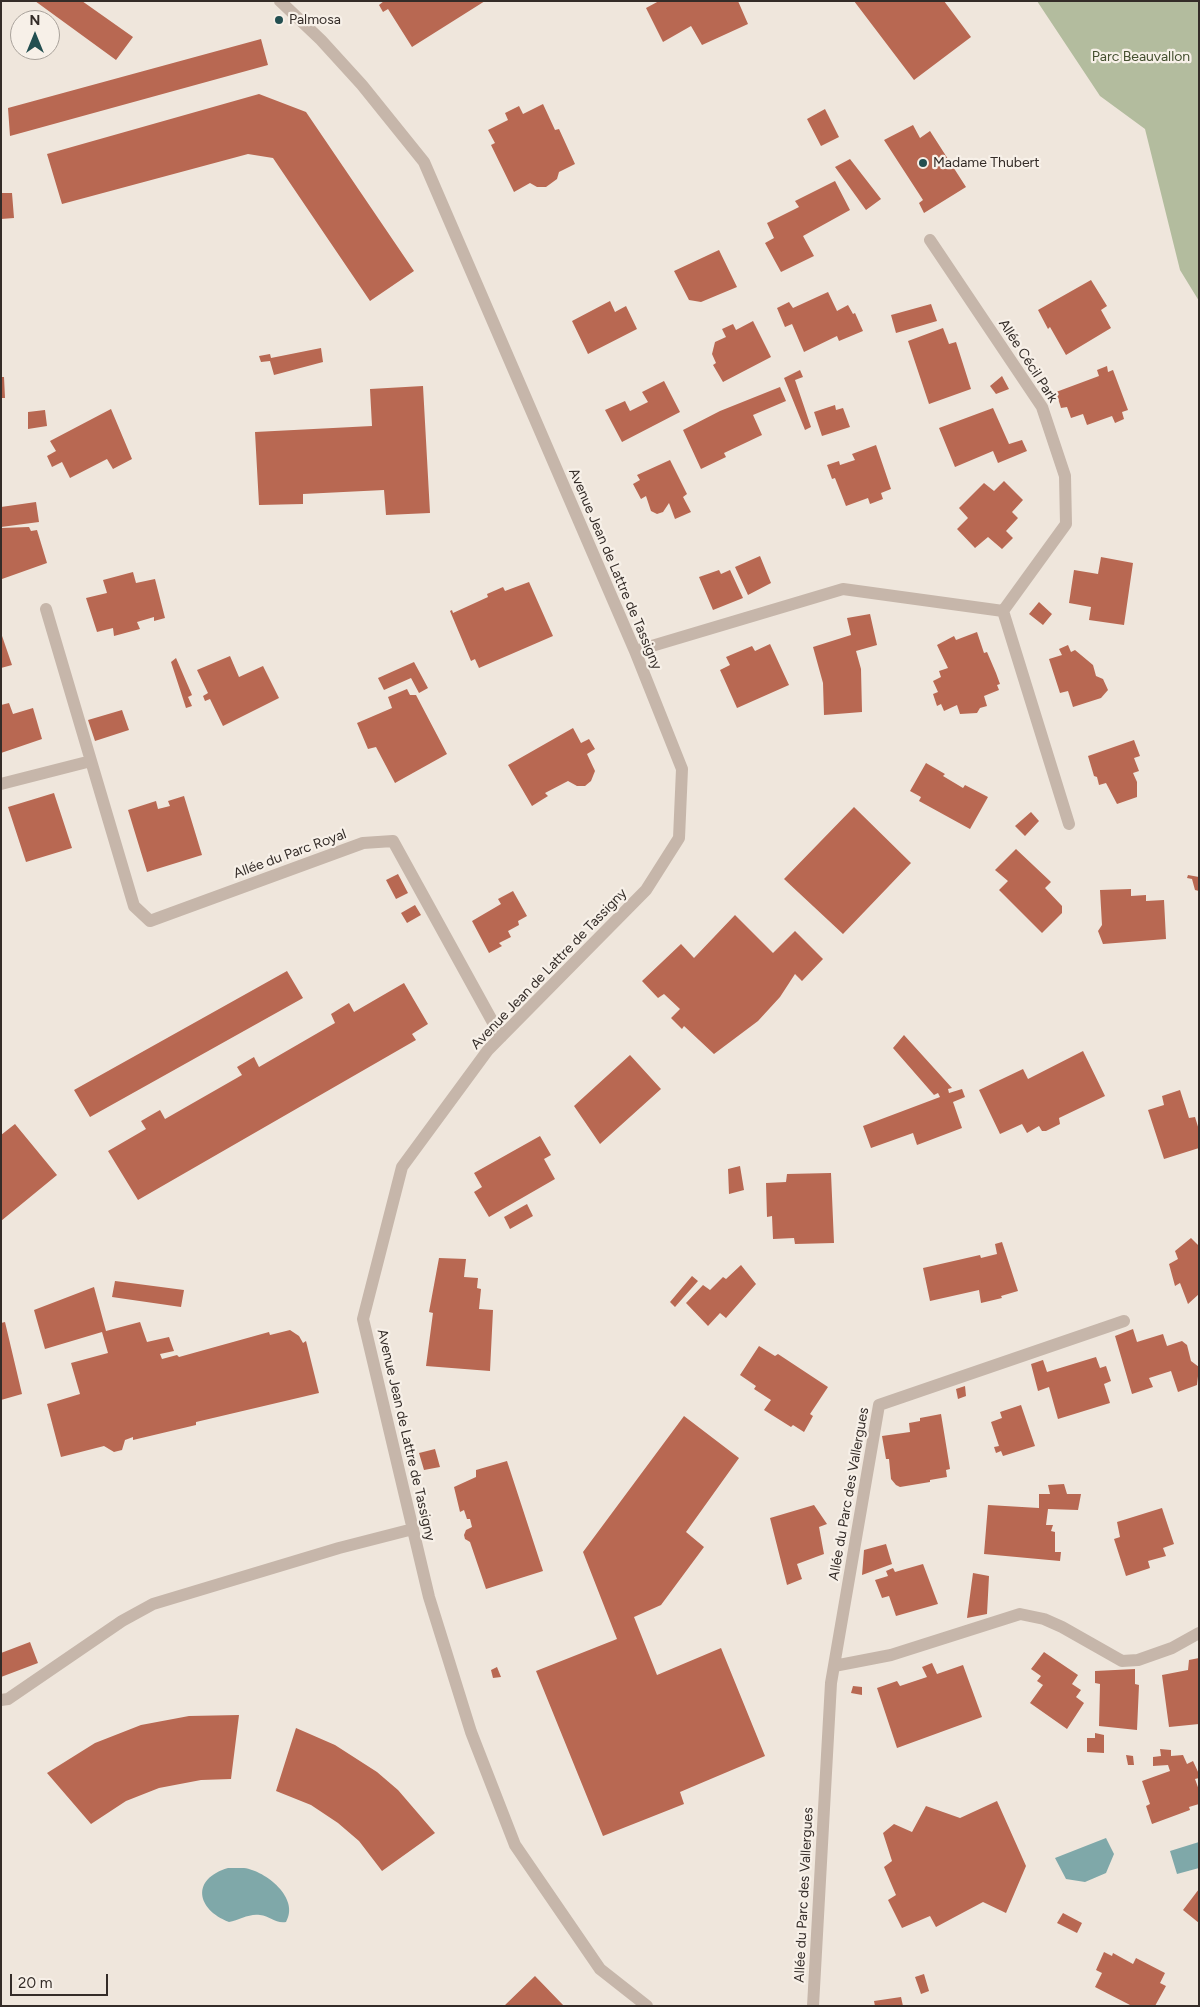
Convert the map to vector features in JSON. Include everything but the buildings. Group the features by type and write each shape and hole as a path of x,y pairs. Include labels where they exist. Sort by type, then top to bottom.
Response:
{"street":[{"name":"Avenue Jean de Lattre de Tassigny","path":"280,1 321,40 362,85 424,162 635,651 682,769 679,838 646,890 488,1050 402,1167 363,1319 429,1597 471,1732 516,1844 600,1969 647,2006"},
{"name":"Allée Cécil Park","path":"930,240 1042,407 1065,476 1066,524 1003,612"},
{"path":"635,651 843,589 1003,612 1070,824"},
{"name":"Allée du Parc Royal","path":"46,609 134,906 150,921 363,843 393,841 501,1037"},
{"path":"1,784 91,761"},
{"name":"Allée du Parc des Vallergues","path":"813,2006 830,1693 878,1405 1124,1321"},
{"path":"1,1700 8,1699 122,1621 153,1604 339,1548 413,1529"},
{"path":"834,1666 891,1655 1020,1614 1044,1619 1062,1627 1122,1661 1138,1660 1172,1648 1199,1633"}],"green space":[{"name":"Parc Beauvallon","path":"1037,1 1199,1 1199,301 1180,270 1145,129 1100,96"}],"water":[{"path":"1106,1838 1114,1854 1106,1873 1085,1882 1066,1879 1055,1858"},
{"path":"1199,1842 1199,1868 1177,1874 1170,1851"},
{"path":"228,1868 253,1870 271,1880 285,1895 289,1913 286,1922 279,1922 256,1915 229,1922 210,1910 204,1902 203,1886 216,1873"}],"place":[{"name":"Palmosa","path":"279,20"},
{"name":"Madame Thubert","path":"923,163"}]}
